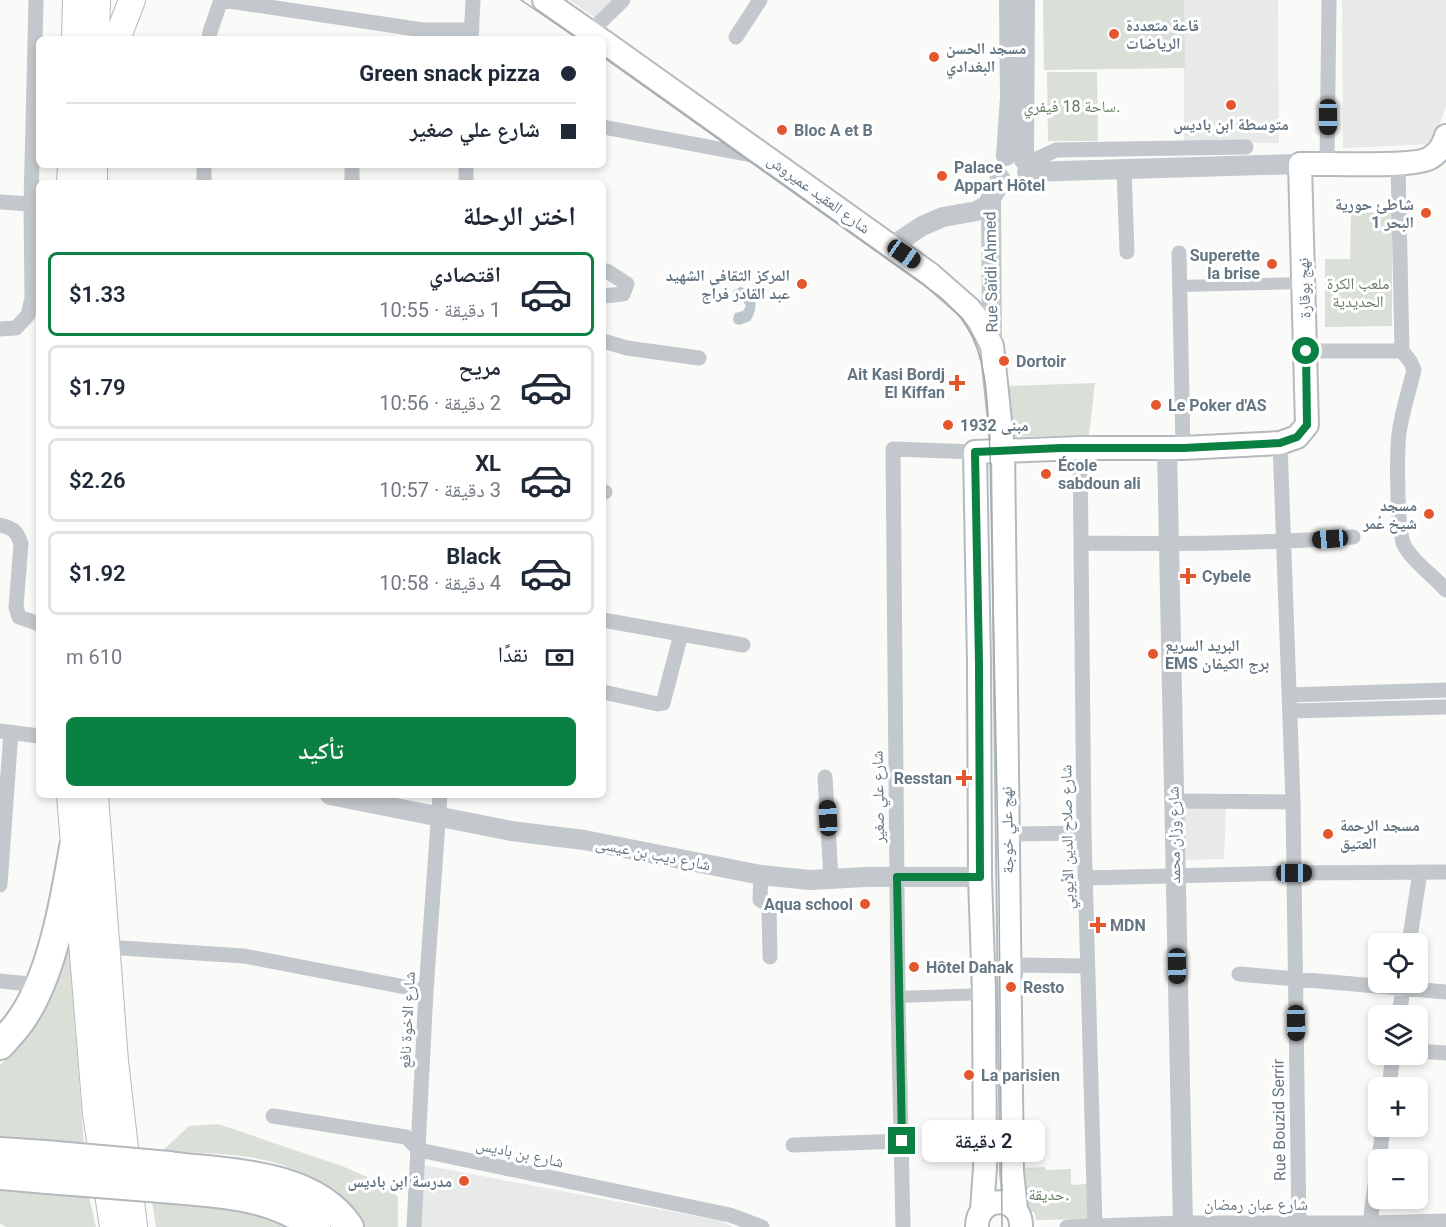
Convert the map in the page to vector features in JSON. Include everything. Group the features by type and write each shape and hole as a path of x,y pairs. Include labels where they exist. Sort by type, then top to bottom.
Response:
{"highway":[{"path":"96,36 97,0"},
{"path":"118,36 132,0"},
{"path":"70,798 96,1114 113,1227"},
{"path":"95,798 115,1061 134,1227"},
{"path":"0,1045 22,1019 39,985 65,903 74,847"},
{"path":"0,1152 46,1167 171,1178 277,1181 304,1191 339,1213 349,1227"},
{"path":"0,1175 46,1167"},
{"path":"171,1178 255,1199 297,1214 316,1227"}],"main road":[{"name":"شارع العقيد عميروش","path":"544,0 597,36"},
{"name":"شارع العقيد عميروش","path":"606,43 892,246 930,274 970,309 992,346 1002,449"},
{"path":"1300,164 1398,163 1429,159 1442,148 1446,136"},
{"name":"نهج بوقارة","path":"975,452 1002,449 1175,448 1280,443 1297,437 1307,425 1300,164"},
{"name":"نهج علي خوجة","path":"1002,449 1012,1172 1023,1222"},
{"name":"نهج علي خوجة","path":"975,452 985,1168 976,1222"},
{"path":"976,1222 992,1203 1003,1202 1023,1222"}],"street":[{"path":"0,329 16,328 28,315 33,298 31,204 36,0"},
{"path":"209,36 221,0 419,34 471,35 473,0"},
{"path":"599,36 623,0"},
{"path":"736,37 760,0"},
{"path":"1009,0 1010,97 1021,163"},
{"path":"1021,163 1025,0"},
{"path":"1328,163 1329,0"},
{"path":"606,128 769,158"},
{"path":"1021,163 1056,150 1246,147"},
{"name":"Rue Saïdi Ahmed","path":"992,346 998,168 1002,159 1021,163"},
{"path":"1021,163 1124,169 1300,164"},
{"path":"1398,163 1402,351 1414,370 1399,434 1398,526 1404,546 1424,570 1434,576 1446,590"},
{"path":"1124,169 1127,252"},
{"path":"892,246 922,226 943,217 977,211 987,205 999,187"},
{"path":"0,202 31,204"},
{"path":"1175,448 1179,254"},
{"path":"606,271 627,284 623,294 606,296"},
{"path":"1180,286 1304,284"},
{"path":"606,342 627,348 699,358"},
{"path":"1306,351 1402,351"},
{"name":"Rue Bouzid Serrir","path":"1280,443 1293,802 1299,1225"},
{"name":"شارع صلاح الدين الأيوبي","path":"1080,448 1083,543 1084,833 1094,1226"},
{"name":"شارع وزان محمد","path":"1175,448 1169,544 1183,1225"},
{"name":"شارع علي صغير","path":"903,1227 898,997 893,449 975,452"},
{"path":"0,525 11,528 18,534 21,544 16,608 19,616 36,623"},
{"path":"1083,543 1284,542 1353,537"},
{"path":"606,621 743,645"},
{"path":"606,693 663,704 681,634"},
{"path":"1289,695 1446,690"},
{"path":"1290,711 1446,707"},
{"path":"10,732 36,730"},
{"path":"10,732 36,736"},
{"path":"0,885 10,732"},
{"path":"825,777 831,878"},
{"path":"97,829 100,798"},
{"name":"شارع ديب بن عيسى","path":"345,798 511,831 584,840 761,875 810,880 980,877"},
{"name":"شارع الاخوة نافع","path":"414,1227 426,991 440,798"},
{"path":"1174,801 1293,802"},
{"path":"1007,834 1084,833"},
{"path":"1411,933 1420,872"},
{"path":"1086,878 1446,872"},
{"path":"761,875 760,900 768,904 770,914 770,957"},
{"path":"106,947 244,956 426,991"},
{"path":"1009,965 1087,966"},
{"path":"1239,974 1368,983"},
{"path":"0,981 39,985"},
{"path":"1428,989 1446,992"},
{"path":"898,997 984,994"},
{"path":"1428,1052 1446,1053"},
{"name":"شارع بن باديس","path":"273,1116 406,1137 419,1150 730,1215 762,1227"},
{"path":"793,1145 902,1141"},
{"path":"1370,1223 1372,1209"},
{"name":"شارع عبان رمضان","path":"1067,1227 1436,1223"}],"shaded area":[{"path":"569,0 615,0 596,18"},
{"name":"متوسطة ابن باديس","path":"1184,0 1278,0 1279,143 1184,142"},
{"path":"1342,0 1446,0 1446,106 1432,144 1343,148"},
{"path":"740,287 753,296 755,311 750,321 739,325 734,323 735,313 743,311 746,306 742,300 733,297 733,291"},
{"path":"1183,803 1226,805 1224,859 1182,860"},
{"name":"مدرسة ابن باديس","path":"418,1164 722,1221 733,1227 420,1227"}],"green space":[{"name":"قاعة متعددة الرياضات","path":"1043,0 1184,0 1185,68 1044,70"},
{"name":"ساحة 18 فيفري.","path":"1047,72 1097,72 1098,141 1048,141"},
{"name":"ملعب الكرة الحديدية","path":"1392,212 1392,326 1325,327 1325,259 1350,259 1351,213"},
{"path":"1095,383 1089,435 1009,437 1005,386"},
{"path":"68,935 84,1146 0,1140 0,1065 19,1046 36,1012"},
{"path":"218,1124 342,1166 383,1184 398,1197 398,1227 363,1227 316,1181 281,1164 262,1159 221,1154 161,1152 189,1126"},
{"name":"حديقة.","path":"1045,1167 1046,1170 1071,1169 1071,1185 1087,1184 1088,1219 1036,1220 1034,1212 1024,1210 1024,1168"},
{"path":"0,1184 88,1192 96,1227 6,1227 0,1223"},
{"path":"151,1196 242,1204 304,1227 156,1227"}],"tram line":[{"path":"521,0 574,36"},
{"path":"606,59 939,296 964,323 979,355 986,387 990,450 999,895 1002,1227"}],"place":[{"name":"قاعة متعددة الرياضات","path":"1114,34"},
{"name":"مسجد الحسن البغدادي","path":"934,57"},
{"name":"متوسطة ابن باديس","path":"1231,105"},
{"name":"Bloc A et B","path":"782,130"},
{"name":"Palace Appart Hôtel","path":"942,176"},
{"name":"شاطئ حورية البحر 1","path":"1426,213"},
{"name":"Superette la brise","path":"1272,264"},
{"name":"المركز الثقافي الشهيد عبد القادر فراج","path":"802,284"},
{"name":"Dortoir","path":"1004,361"},
{"name":"Ait Kasi Bordj El Kiffan","path":"957,383"},
{"name":"Le Poker d'AS","path":"1156,405"},
{"name":"مبنى 1932","path":"948,425"},
{"name":"École sabdoun ali","path":"1046,474"},
{"name":"مسجد شيخ عُمر","path":"1429,514"},
{"name":"Cybele","path":"1188,576"},
{"name":"البريد السريع EMS برج الكيفان","path":"1153,654"},
{"name":"Resstan","path":"964,778"},
{"name":"مسجد الرحمة العتيق","path":"1328,834"},
{"name":"Aqua school","path":"865,904"},
{"name":"MDN","path":"1098,925"},
{"name":"Hôtel Dahak","path":"914,967"},
{"name":"Resto","path":"1011,987"},
{"name":"La parisien","path":"969,1075"},
{"name":"مدرسة ابن باديس","path":"464,1181"}],"route":[{"path":"902,1141 897,877 980,877 975,452 1002,449 1183,448 1280,443 1297,437 1307,425 1306,351"}]}
